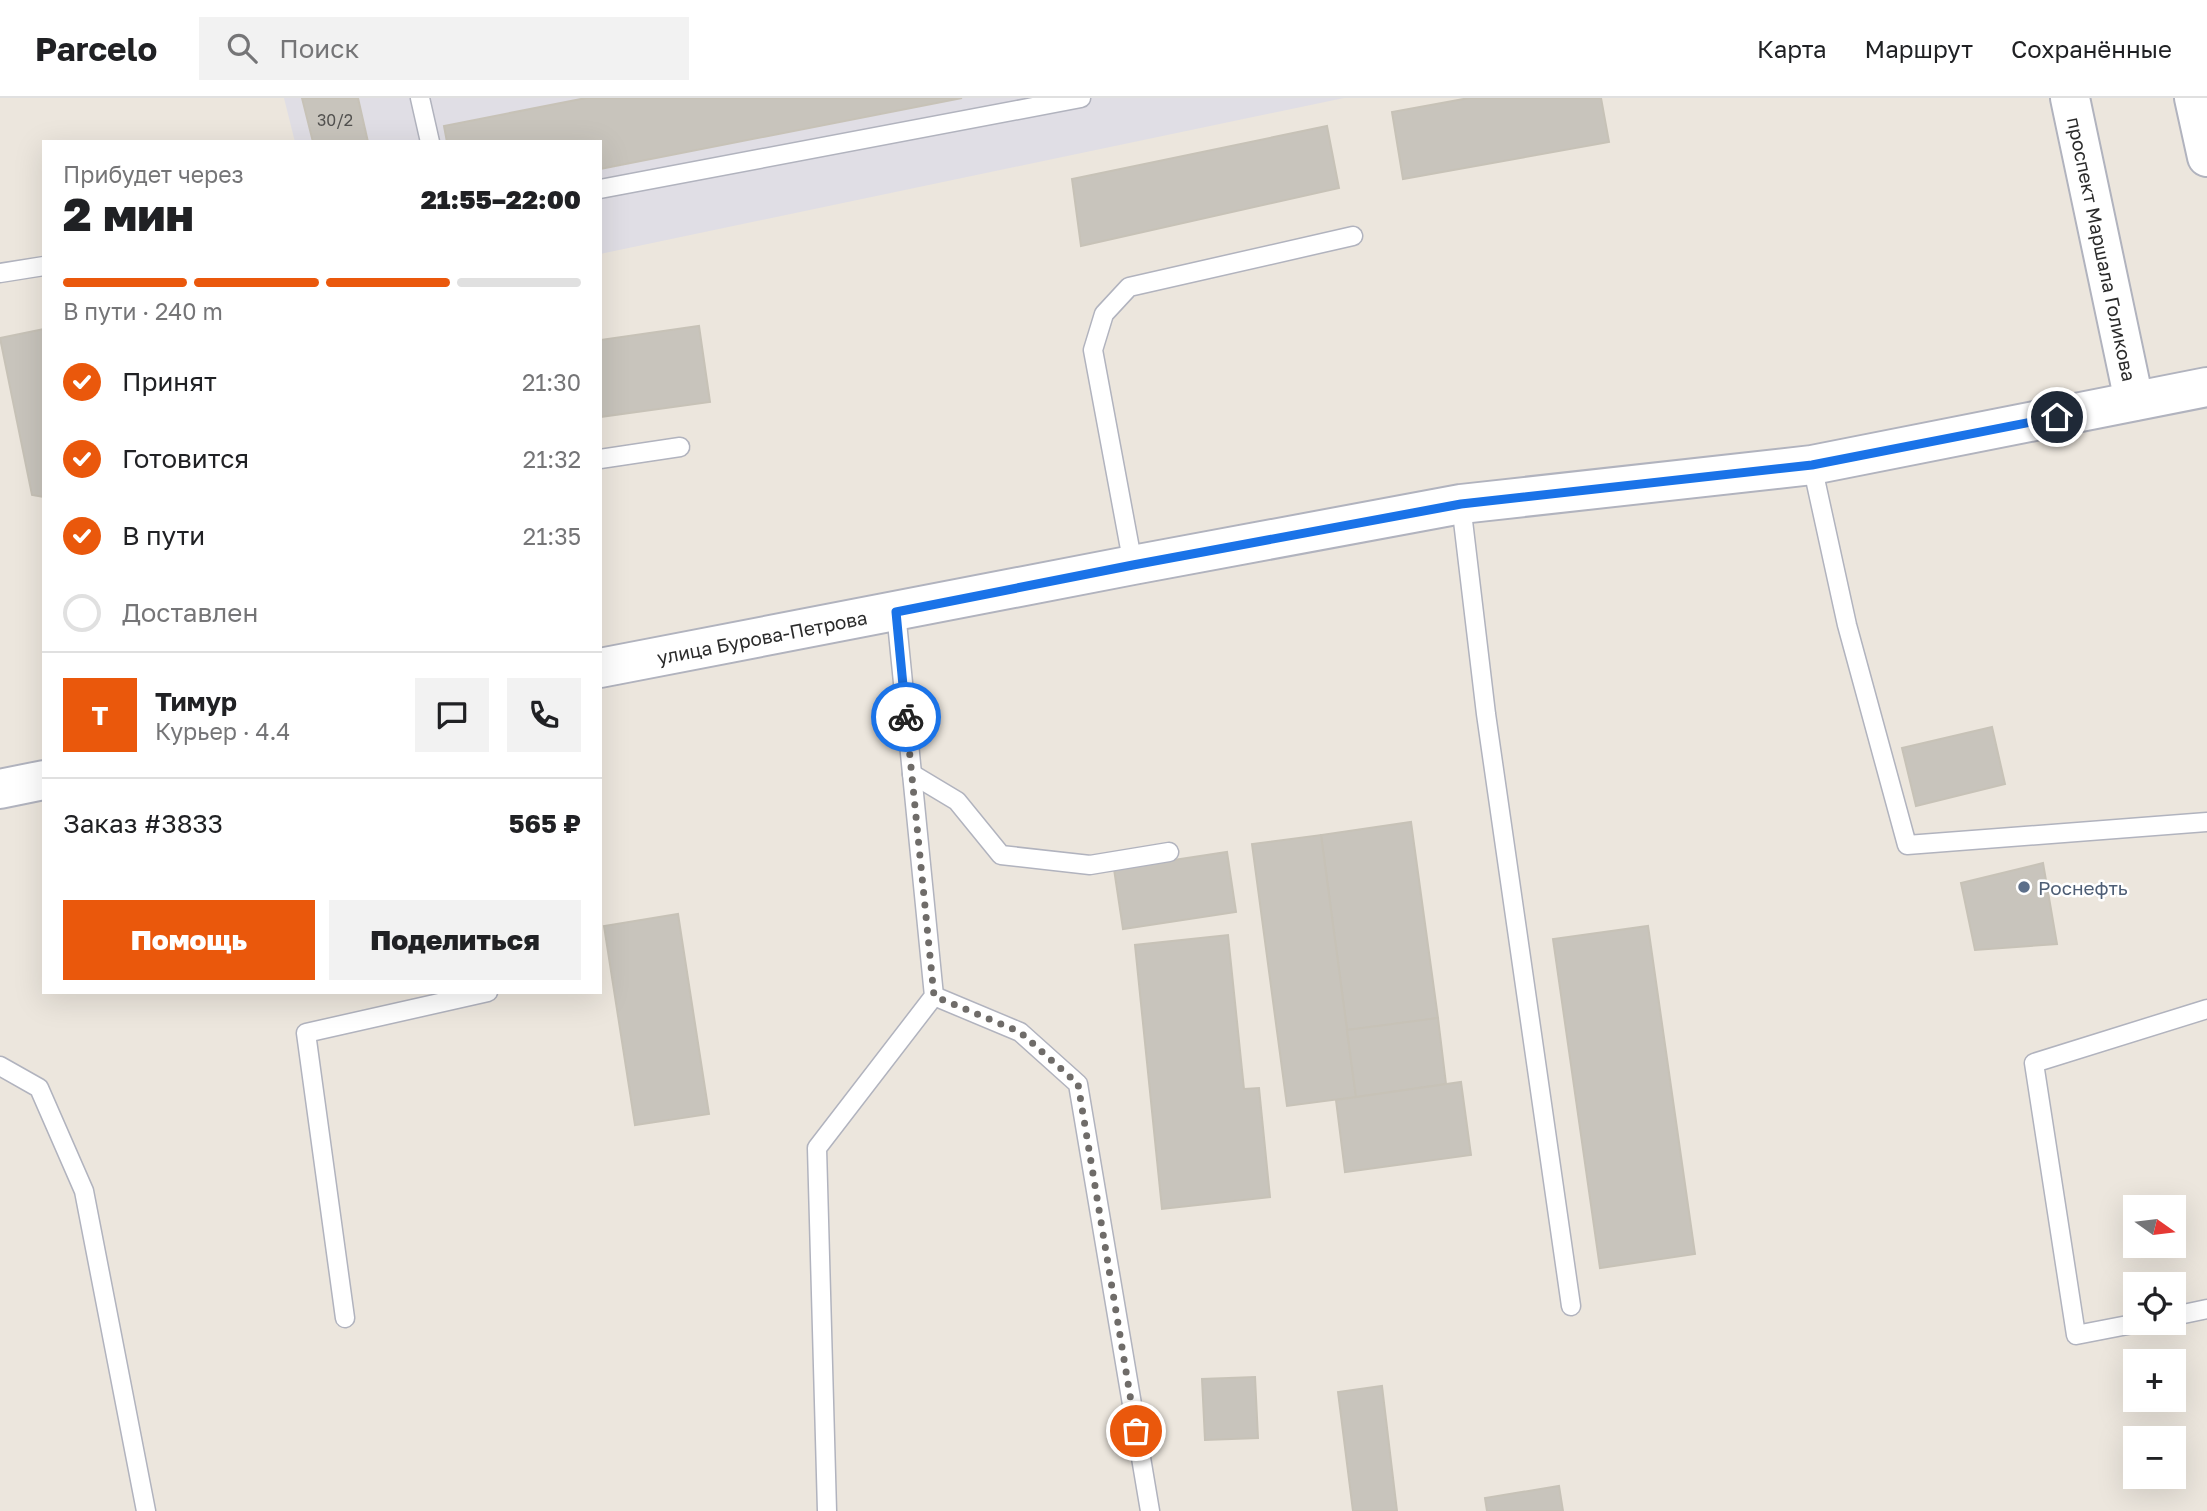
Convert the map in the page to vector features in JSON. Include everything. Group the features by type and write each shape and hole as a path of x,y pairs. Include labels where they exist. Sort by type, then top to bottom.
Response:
{"main road":[{"name":"проспект Маршала Голикова","path":"2070,98 2134,401"},
{"path":"2194,98 2207,157"},
{"name":"улица Бурова-Петрова","path":"602,668 1461,504 1812,465 2207,387"},
{"path":"0,789 42,780"}],"lane":[{"path":"420,98 430,140"},
{"path":"602,189 1082,98"},
{"path":"1133,565 1093,350 1104,314 1129,286 1353,236"},
{"path":"0,273 42,266"},
{"path":"602,459 680,447"},
{"path":"1812,465 1847,625 1907,845 2207,822"},
{"path":"1461,504 1486,713 1571,1306"},
{"path":"827,1511 817,1148 934,996 896,612"},
{"path":"912,774 957,801 1001,855 1090,865 1169,852"},
{"path":"345,1318 306,1033 479,994"},
{"path":"934,996 1020,1032 1078,1084 1150,1511"},
{"path":"2123,1326 2076,1335 2034,1063 2207,1009"},
{"path":"0,1066 39,1088 84,1191 146,1511"},
{"path":"2186,1313 2207,1309"}],"shaded area":[{"path":"284,98 1344,98 602,254 602,140 294,140"}],"building":[{"path":"302,98 358,98 368,140 312,140"},
{"path":"586,98 962,98 602,169 602,140 447,140 444,126"},
{"path":"1469,98 1601,98 1609,142 1403,179 1392,112"},
{"path":"1327,126 1339,188 1081,246 1072,179"},
{"path":"699,326 710,402 602,417 602,340"},
{"path":"42,329 42,497 32,495 0,338"},
{"path":"1992,727 2005,784 1916,806 1902,748"},
{"path":"1411,822 1438,1018 1347,1030 1321,835"},
{"path":"1321,835 1356,1097 1287,1106 1252,844"},
{"path":"1227,852 1236,912 1123,929 1114,869"},
{"path":"2043,863 2057,944 1975,950 1961,883"},
{"path":"678,914 709,1114 635,1125 604,926"},
{"path":"1648,926 1695,1254 1600,1268 1553,939"},
{"path":"1228,935 1244,1089 1259,1088 1270,1197 1162,1209 1135,945"},
{"path":"1438,1018 1446,1084 1356,1097 1347,1030"},
{"path":"1461,1082 1471,1155 1345,1172 1336,1100"},
{"path":"1255,1377 1258,1438 1205,1440 1202,1379"},
{"path":"1382,1386 1397,1511 1353,1511 1338,1392"},
{"path":"1559,1486 1563,1511 1487,1511 1485,1498"}],"way so far":[{"path":"906,717 934,996 1020,1032 1078,1084 1136,1431"}],"place":[{"name":"Роснефть","path":"2024,887"}],"route":[{"path":"906,717 896,612 1461,504 1812,465 2057,417"}]}
